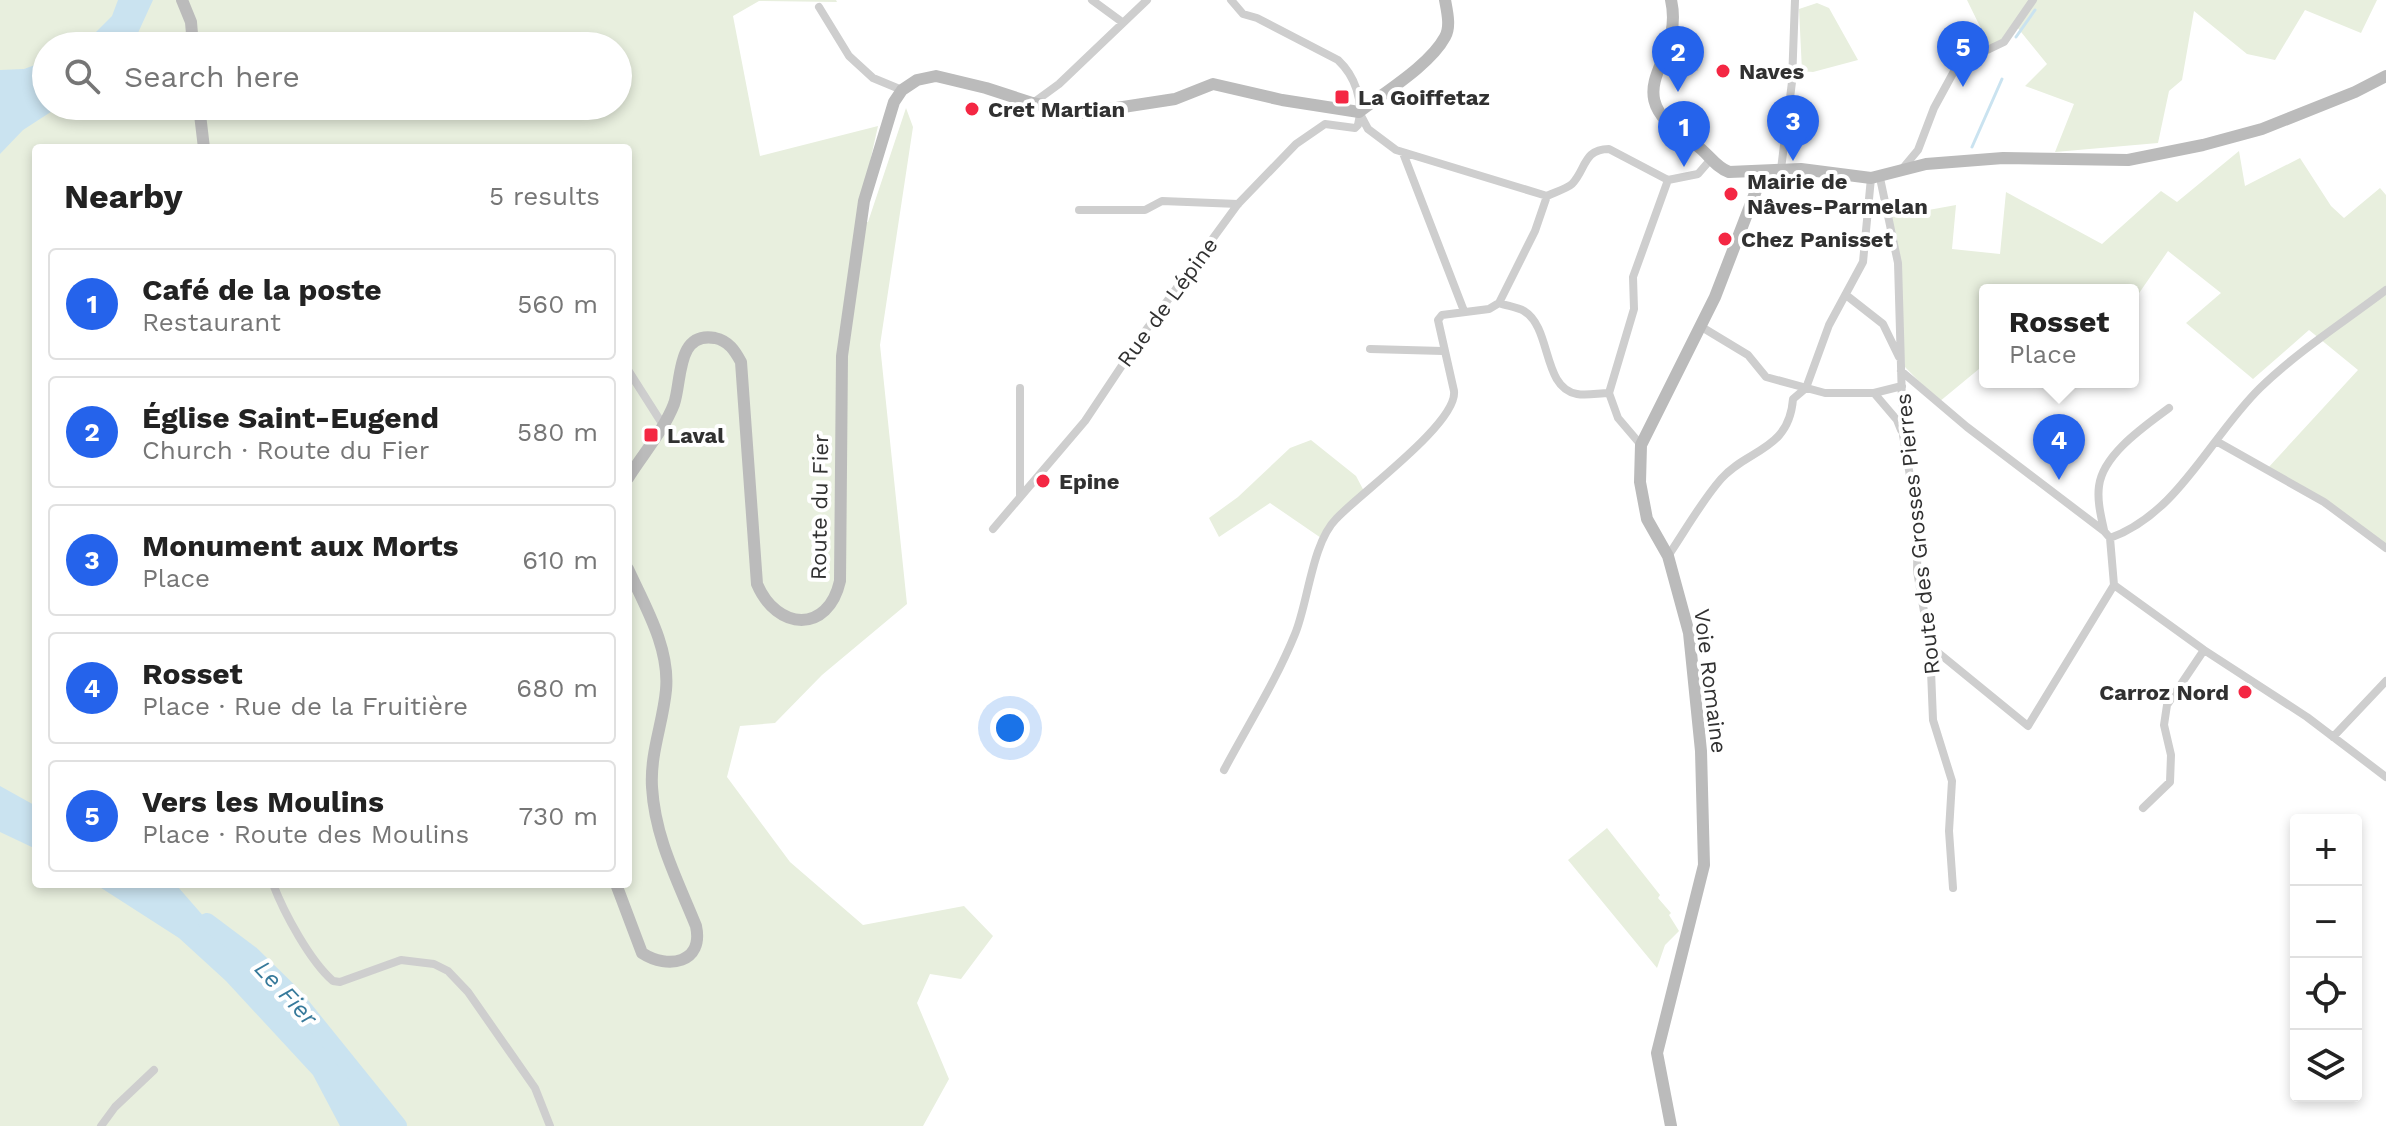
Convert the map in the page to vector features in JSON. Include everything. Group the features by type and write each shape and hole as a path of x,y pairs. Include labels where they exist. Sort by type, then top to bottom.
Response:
{"main road":[{"path":"182,0 192,32"},
{"path":"902,90 917,80 936,76 1032,103 1084,113 1175,99 1213,84 1282,100 1359,112 1423,62 1446,36 1448,17 1445,0"},
{"path":"1671,0 1671,37 1653,82 1657,106 1675,132 1729,172 1781,169 1876,178 1926,164 2003,158 2131,160 2262,129 2355,92 2386,76"},
{"name":"Route du Fier","path":"632,472 674,404 680,366 690,346 706,338 729,344 741,362 757,584 769,606 791,620 803,620 828,608 840,581 842,356 864,201 894,102 902,90"},
{"path":"201,120 204,144"},
{"name":"Voie Romaine","path":"1671,1126 1657,1053 1704,865 1701,751 1689,633 1668,556 1647,519 1640,482 1641,445 1715,297 1757,188 1757,171"},
{"path":"618,888 642,953 664,963 679,961 689,955 698,936 696,926 659,838 652,787 652,763 667,676 660,643 632,578"}],"street":[{"path":"1092,0 1122,22"},
{"path":"1032,103 1059,84 1147,0"},
{"path":"1231,0 1243,14 1257,18 1338,60 1355,81 1359,112 1368,129 1403,153 1547,196 1572,184 1588,155 1601,149 1609,149 1668,180 1698,174 1711,159"},
{"path":"1781,169 1792,82 1795,0"},
{"path":"1896,173 1918,150 1934,108 1958,64 2004,42 2033,0"},
{"path":"819,7 849,56 873,78 902,90"},
{"name":"Rue de Lépine","path":"993,529 1085,421 1143,334 1238,204 1296,144 1325,124 1355,128 1360,121 1359,112"},
{"path":"1403,153 1464,311"},
{"path":"1668,556 1721,479 1762,451 1792,415 1793,399 1806,388 1821,342 1863,262 1876,178"},
{"name":"Route des Grosses Pierres","path":"1876,178 1898,263 1903,435 1918,523 1917,571 1930,646 1933,720 1952,781 1949,831 1953,888"},
{"path":"1641,445 1618,418 1609,393 1634,309 1633,277 1668,180"},
{"path":"1224,770 1296,633 1310,579 1333,521 1421,443 1453,403 1454,391 1443,351 1440,317 1494,308 1499,303 1535,231 1547,196"},
{"path":"1079,210 1145,210 1162,201 1238,204"},
{"path":"2107,535 2132,529 2153,516 2259,389 2386,290"},
{"path":"1846,295 1883,324 1900,360"},
{"path":"1499,303 1523,311 1536,324 1553,372 1563,386 1576,394 1609,393"},
{"path":"1700,326 1748,355 1766,377 1825,393 1874,393 1902,386"},
{"path":"1370,349 1443,351"},
{"path":"1901,371 1967,427 2107,535"},
{"path":"632,376 663,425"},
{"path":"1020,388 1020,497"},
{"path":"1874,393 1897,420 1903,435"},
{"path":"1930,646 2028,726 2114,585 2099,499 2103,473 2138,430 2169,408"},
{"path":"2216,441 2324,502 2386,548"},
{"path":"2114,585 2386,777"},
{"path":"2143,808 2170,782 2171,755 2164,725 2167,705 2204,650"},
{"path":"2333,737 2386,681"},
{"path":"275,888 296,932 333,981 340,982 401,960 434,964 448,971 468,992 535,1088 550,1126"},
{"path":"101,1126 115,1107 154,1070"}],"green space":[{"path":"0,0 836,0 759,1 733,16 760,156 878,126 856,224 868,222 906,108 913,127 880,345 907,604 822,675 775,723 740,726 727,777 790,862 863,925 964,906 993,936 961,979 930,974 917,1003 949,1079 923,1126 0,1126"},
{"path":"1967,0 2377,0 2361,33 2305,10 2275,60 2247,54 2194,11 2182,80 2169,91 2158,143 2055,152 2074,104 2025,86 2047,64 2017,27 1991,49"},
{"path":"1817,3 1829,8 1858,60 1813,72 1802,71 1799,9"},
{"path":"1683,44 1701,53 1698,71 1676,59"},
{"path":"2239,151 2245,186 2300,158 2331,206 2344,218 2380,188 2386,195 2386,547 2267,469 2358,370 2309,330 2253,379 2186,323 2221,293 2168,251 2139,293 2139,284 1979,284 1979,369 1939,402 1905,367 1890,217 1956,205 1952,249 2000,254 2006,192 2102,244 2161,191 2177,202"},
{"path":"1311,440 1356,476 1365,493 1333,521 1324,540 1270,503 1219,537 1209,518 1238,497 1290,448"},
{"path":"1607,828 1660,895 1658,898 1671,913 1669,915 1679,931 1665,945 1657,968 1568,860"}],"water":[{"path":"118,0 153,0 138,32 96,32 112,16"},
{"path":"32,66 32,120 38,120 23,130 0,154 0,70"},
{"path":"0,786 32,804 32,847 0,832"},
{"path":"101,888 179,888 212,926 250,956 293,998 337,1058 396,1126 340,1126 313,1075 226,981 179,938"}],"waterway":[{"path":"2016,37 2035,10"},
{"path":"1972,147 2002,79"},
{"name":"Le Fier","path":"207,922 251,955 294,997 398,1126"}],"place":[{"name":"Naves","path":"1723,71"},
{"name":"Vers les Moulins","path":"1963,87"},
{"name":"Église Saint-Eugend","path":"1678,92"},
{"name":"La Goiffetaz","path":"1342,97"},
{"name":"Cret Martian","path":"972,109"},
{"name":"Monument aux Morts","path":"1793,161"},
{"name":"Café de la poste","path":"1684,167"},
{"name":"Mairie de Nâves-Parmelan","path":"1731,194"},
{"name":"Chez Panisset","path":"1725,239"},
{"name":"Laval","path":"651,435"},
{"name":"Rosset","path":"2059,480"},
{"name":"Epine","path":"1043,481"},
{"name":"Carroz Nord","path":"2245,692"}]}
